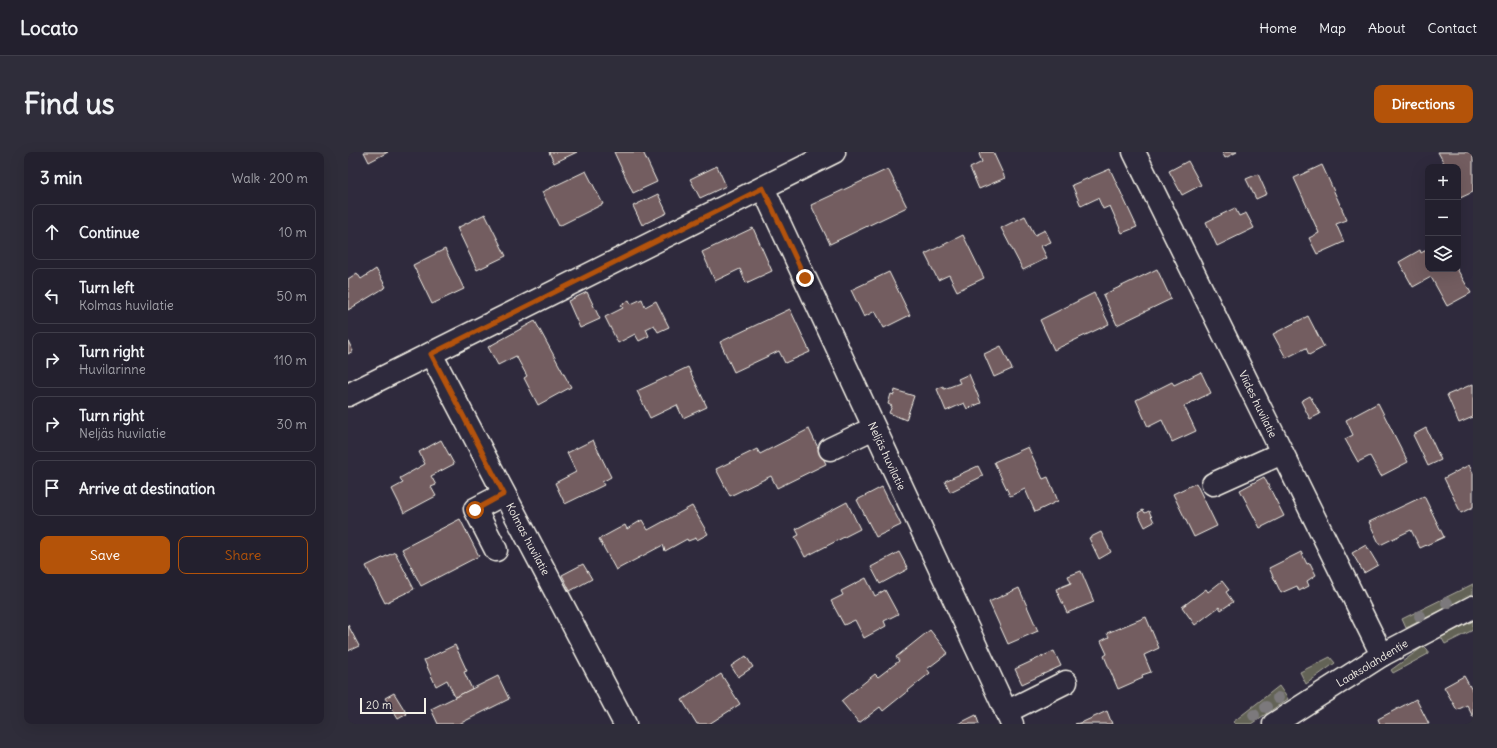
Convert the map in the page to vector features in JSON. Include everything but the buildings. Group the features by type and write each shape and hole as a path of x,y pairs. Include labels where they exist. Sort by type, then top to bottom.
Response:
{"street":[{"path":"348,395 834,152"},
{"name":"Viides huvilatie","path":"1134,152 1382,655"},
{"name":"Neljäs huvilatie","path":"763,188 1009,718"},
{"name":"Kolmas huvilatie","path":"431,354 625,724"},
{"path":"830,449 874,428"},
{"path":"1213,484 1282,453"},
{"path":"496,550 475,510 504,494"},
{"name":"Laaksolahdentie","path":"1274,724 1382,655 1473,607"},
{"path":"1009,718 1066,682"}],"green space":[{"path":"1473,584 1473,594 1406,628 1402,619"},
{"path":"1473,621 1473,630 1445,644 1441,637"},
{"path":"1424,646 1428,650 1428,654 1393,673 1391,670"},
{"path":"1330,657 1335,663 1306,684 1300,672"},
{"path":"1279,686 1288,699 1251,724 1235,724 1233,722"}],"route":[{"path":"475,510 504,494 431,354 763,188 805,278"}]}
